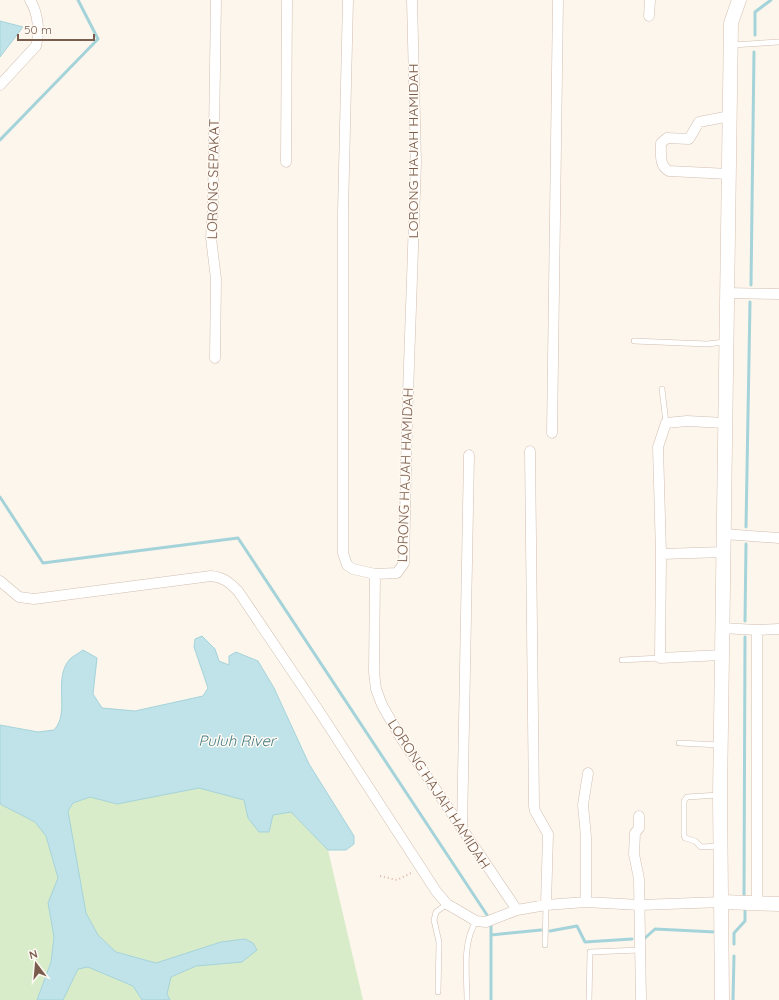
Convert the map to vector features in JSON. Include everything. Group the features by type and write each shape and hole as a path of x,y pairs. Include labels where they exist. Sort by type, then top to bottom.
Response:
{"street":[{"name":"LORONG SEPAKAT","path":"215,358 216,279 211,238 213,203 216,0"},
{"path":"286,0 286,162"},
{"path":"348,0 343,212 343,553 346,565 353,569 375,574"},
{"name":"LORONG HAJAH HAMIDAH","path":"412,0 416,162 407,407 404,563 402,568 397,573 375,574 374,672 376,689 382,705 401,738 517,910"},
{"path":"552,433 558,0"},
{"path":"649,16 650,0"},
{"path":"722,1000 720,795 731,23 739,0"},
{"path":"0,85 36,46 38,38 34,2"},
{"path":"729,174 669,171 664,168 661,163 660,143 667,138 689,139 699,122 730,116"},
{"path":"727,294 779,294"},
{"path":"722,656 660,658 661,554 658,447 666,423 687,421 725,423"},
{"path":"530,451 534,806 537,815 548,834 546,905"},
{"path":"462,830 468,456"},
{"path":"724,534 779,538"},
{"path":"661,554 724,552"},
{"path":"0,581 19,596 34,599 211,576 220,577 229,582 238,591 319,711 420,869 447,904 481,922 517,910 546,905 586,902 640,905 722,902 779,904"},
{"path":"722,628 757,630 779,629"},
{"path":"757,630 757,903"},
{"path":"586,902 586,837 584,805 588,773"},
{"path":"639,816 639,828 635,833 634,854 639,879 641,1000"}],"lane":[{"path":"731,45 779,42"},
{"path":"634,341 707,344 727,342"},
{"path":"662,389 666,423"},
{"path":"622,660 660,658"},
{"path":"679,743 721,745"},
{"path":"720,795 687,797 684,801 685,838 694,840 701,846 720,846"},
{"path":"438,992 439,942 434,920 436,912 447,904"},
{"path":"545,945 546,905"},
{"path":"467,1000 467,942 471,930 481,922"},
{"path":"589,1000 590,952 640,950"}],"path":[{"path":"380,876 397,880 420,869"}],"green space":[{"path":"199,788 244,800 248,818 291,812 328,850 363,1000 170,1000 167,994 171,977 196,966 241,962 256,950 245,939 221,942 156,963 116,952 98,935 86,913 68,811 73,803 90,797 117,804"},
{"path":"0,804 35,822 46,836 58,879 48,903 54,937 51,962 37,1000 0,1000"},
{"path":"88,967 133,986 142,1000 63,1000 78,968"}],"water":[{"path":"0,21 23,27 0,57"},
{"name":"Puluh River","path":"202,636 215,649 219,661 229,665 229,656 236,652 258,661 274,688 309,764 354,836 354,844 346,850 328,850 291,812 273,815 269,832 259,832 248,818 244,800 199,788 117,804 90,797 73,803 68,811 86,913 98,935 116,952 156,963 221,942 245,939 253,943 257,950 242,962 196,966 171,977 167,994 170,1000 142,1000 133,986 88,967 78,969 63,1000 37,1000 51,962 54,937 48,903 58,878 46,836 35,822 0,804 0,725 38,732 54,730 59,723 61,714 62,676 65,667 70,659 83,650 97,658 93,694 102,708 135,711 203,696 208,688 194,647 195,639"}],"waterway":[{"path":"0,140 98,39 78,0"},
{"path":"755,35 755,12 771,0"},
{"path":"751,285 754,52"},
{"path":"746,527 750,302"},
{"path":"0,497 43,563 238,538 489,918"},
{"path":"745,621 746,544"},
{"path":"744,897 745,637"},
{"path":"734,944 734,933 745,921 745,911"},
{"path":"491,923 491,1000"},
{"path":"550,931 577,926 585,942 632,939"},
{"path":"645,938 655,929 715,932"},
{"path":"491,935 541,930"},
{"path":"733,1000 734,956"}]}
